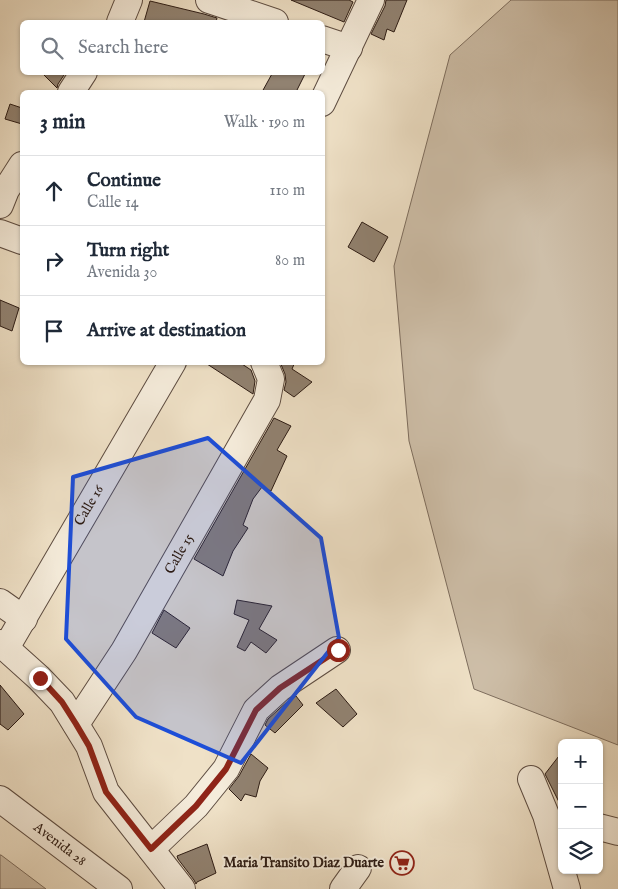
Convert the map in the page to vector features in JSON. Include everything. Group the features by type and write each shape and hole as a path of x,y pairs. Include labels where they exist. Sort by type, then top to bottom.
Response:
{"street":[{"path":"121,20 129,0"},
{"path":"209,0 269,20"},
{"path":"325,97 371,0"},
{"path":"325,40 349,48"},
{"path":"72,90 82,75"},
{"path":"0,205 6,190 20,168"},
{"path":"0,233 20,240"},
{"name":"Calle 16","path":"3,646 24,619 171,365"},
{"name":"Calle 15","path":"76,724 124,651 267,400 267,371"},
{"path":"0,602 24,619"},
{"path":"3,646 62,702 89,746 106,792 182,889"},
{"path":"151,849 196,806 226,769 256,710 280,688 338,650"},
{"path":"531,779 554,817 567,889"},
{"name":"Avenida 28","path":"0,799 119,889"},
{"path":"603,828 618,832"},
{"path":"343,889 358,868"}],"highlighted area":[{"path":"208,438 321,538 339,638 241,763 136,717 66,639 73,477"}],"shaded area":[{"path":"511,0 618,0 618,745 474,689 409,441 394,266 450,55"},
{"path":"1,855 46,889 0,889"}],"building":[{"path":"291,0 349,0 353,2 344,22"},
{"path":"386,0 407,0 394,32 387,29 384,40 371,34 385,6"},
{"path":"150,1 217,18 216,20 145,20"},
{"path":"44,75 64,75 57,88"},
{"path":"271,75 304,75 297,90 263,90"},
{"path":"10,104 20,107 20,123 5,119"},
{"path":"362,222 388,237 374,262 348,247"},
{"path":"0,300 19,308 12,331 0,326"},
{"path":"209,365 244,365 251,370 255,381 253,394"},
{"path":"281,365 294,365 292,369 312,382 294,397 284,390 285,374"},
{"path":"274,418 291,426 277,450 287,456 271,491 262,487 253,499 243,525 248,528 233,551 223,576 194,559"},
{"path":"237,600 272,606 259,629 277,640 266,653 251,642 245,651 237,647 249,620 234,614"},
{"path":"164,610 190,628 176,648 152,633"},
{"path":"0,685 24,714 8,730 0,724"},
{"path":"336,689 357,714 343,727 316,703"},
{"path":"296,696 303,705 275,733 265,725 268,719"},
{"path":"251,754 268,768 260,781 256,797 245,794 241,801 229,789 239,776"},
{"path":"558,757 558,800 545,774"},
{"path":"207,844 216,873 196,884 177,856"}],"place":[{"name":"Maria Transito Diaz Duarte","path":"402,863"}],"route":[{"path":"40,678 62,702 89,746 106,792 151,849 196,806 226,769 256,710 280,688 338,650"}]}
